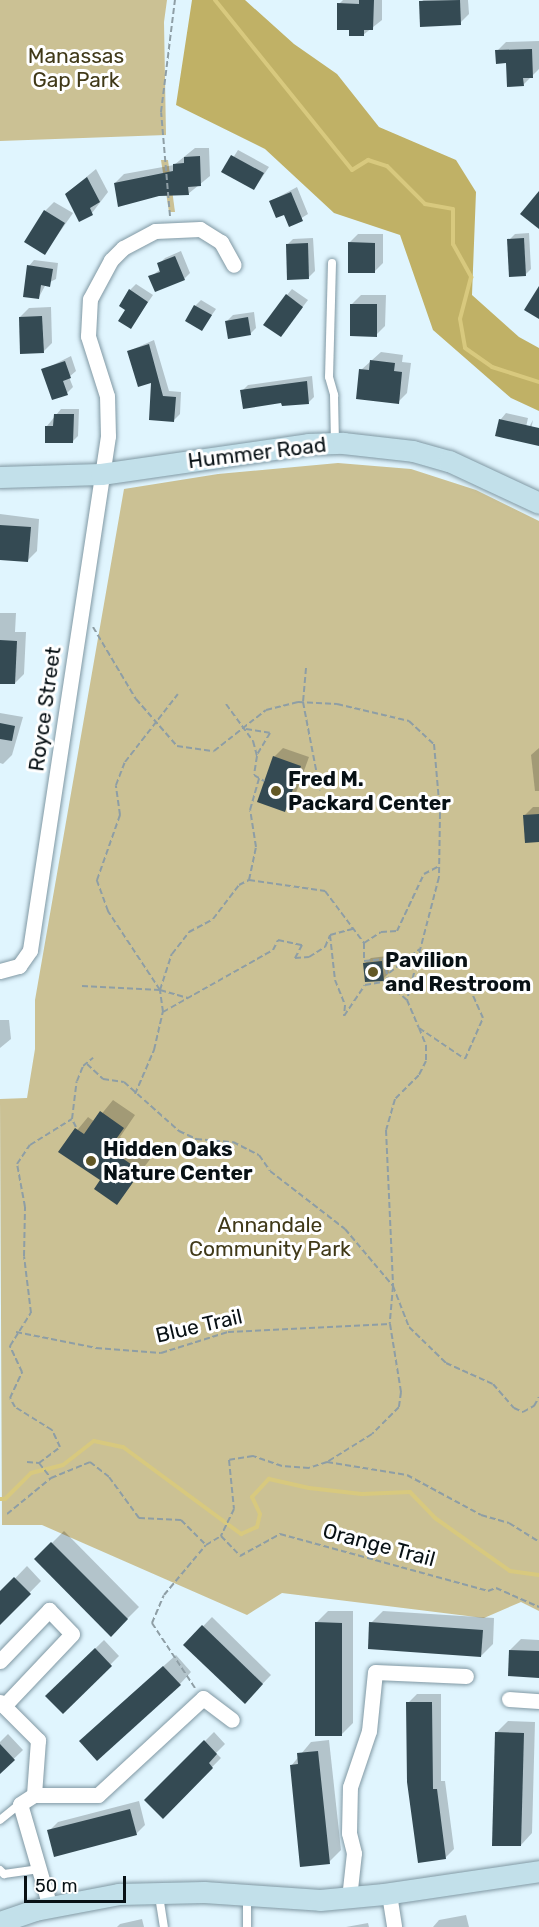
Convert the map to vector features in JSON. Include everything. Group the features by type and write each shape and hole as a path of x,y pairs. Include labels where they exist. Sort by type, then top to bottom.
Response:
{"main road":[{"name":"Hummer Road","path":"0,477 101,474 335,443 380,445 449,461 539,503"},
{"path":"0,1922 50,1907 119,1894 159,1891 349,1898 539,1871"}],"street":[{"path":"172,228 188,227 212,235 229,252 234,265"},
{"name":"Royce Street","path":"0,971 19,966 30,950 101,474 109,407 88,336 90,298 98,278 123,248 156,231 172,228"},
{"path":"0,1661 49,1610 72,1634 2,1704 38,1740 34,1795"},
{"path":"349,1898 354,1853 349,1833 350,1787 369,1731 375,1672 466,1676"},
{"path":"50,1907 20,1804 34,1795 98,1795 203,1698 232,1720"},
{"path":"509,1699 539,1701"},
{"path":"388,1894 394,1927"}],"lane":[{"path":"332,263 329,377 334,395 335,443"},
{"path":"0,1820 20,1804"},
{"path":"0,1870 4,1874 38,1869"},
{"path":"159,1891 164,1927"},
{"path":"247,1896 247,1927"}],"path":[{"path":"172,228 161,142 161,112 175,0"},
{"path":"80,615 97,632 136,699 177,746 195,751 214,751 246,729 266,710 303,702 337,704 409,721 434,744 439,866 407,1000"},
{"path":"306,668 303,702 320,790"},
{"path":"135,1094 154,1050 163,1012 160,990 108,912 97,880 120,815 116,785 125,762 154,720 178,693"},
{"path":"226,704 246,729 257,756"},
{"path":"246,729 270,733 257,756 254,775 264,781"},
{"path":"249,880 256,848 250,810 260,778"},
{"path":"364,943 381,932 397,931 424,874 439,866"},
{"path":"160,990 172,954 189,932 213,919 239,885 249,880 325,891 364,943 364,961 384,959 389,972 387,981"},
{"path":"330,935 353,929"},
{"path":"163,1012 273,950 278,940 302,945 295,958 309,957 325,947 330,935"},
{"path":"330,935 335,980 345,1005 344,1016 366,985 387,981"},
{"path":"389,972 421,948"},
{"path":"203,1698 152,1623 164,1595 206,1545 221,1536 234,1509 229,1460 253,1456 282,1466 309,1468 327,1462 382,1427 399,1407 401,1392 390,1324 393,1286 386,1130 395,1099 419,1075 426,1061 426,1045 407,1000 387,981"},
{"path":"82,986 160,990 188,998"},
{"path":"419,1028 465,1059 483,1018 472,993"},
{"path":"76,1127 72,1119 76,1081 93,1058"},
{"path":"87,1064 91,1072 103,1079 124,1082 179,1131 196,1139 233,1142 259,1155 270,1171 345,1228 393,1286 409,1327 446,1363 494,1384 514,1408 523,1412 534,1406 539,1397"},
{"path":"27,1462 39,1463 60,1447 52,1430 15,1407 10,1398 22,1372 9,1351 16,1332 31,1313 24,1256 25,1207 17,1164 30,1145 72,1119"},
{"name":"Blue Trail","path":"16,1332 142,1354 161,1353 237,1331 390,1324"},
{"path":"7,1514 51,1478 90,1462 109,1477 139,1518 181,1520 206,1545"},
{"path":"327,1462 407,1474 481,1515 509,1523 539,1542"},
{"path":"39,1463 51,1478"},
{"name":"Orange Trail","path":"221,1536 240,1556 280,1533 488,1591 496,1588 539,1607"}],"green space":[{"name":"Manassas Gap Park","path":"0,0 167,0 164,22 166,135 0,141"},
{"path":"161,160 168,160 175,212 169,212"},
{"name":"Annandale Community Park","path":"338,463 411,469 476,490 539,521 539,1611 521,1602 484,1618 282,1593 247,1615 42,1525 2,1525 0,1099 27,1098 35,1049 35,1000 124,489 218,474"}],"shaded area":[{"path":"192,0 245,0 294,44 337,74 379,127 456,160 476,192 472,295 519,337 539,348 539,411 511,398 433,330 400,235 334,213 265,149 176,105"}],"building":[{"path":"359,0 374,0 373,30 364,30 364,36 349,36 349,30 337,30 337,3 359,4"},
{"path":"460,0 461,25 420,27 419,1"},
{"path":"532,49 533,78 523,78 524,86 507,87 506,63 496,64 495,50"},
{"path":"231,155 264,173 254,190 221,172"},
{"path":"200,156 201,186 188,187 189,195 159,196 118,207 114,183 173,171 173,164 184,163 184,157"},
{"path":"87,177 100,202 90,208 93,215 79,222 65,194"},
{"path":"539,191 539,229 520,214"},
{"path":"291,192 303,221 289,227 284,215 276,218 269,201"},
{"path":"44,210 65,223 45,255 24,242"},
{"path":"524,238 526,276 509,277 507,239"},
{"path":"348,242 375,243 375,273 348,273"},
{"path":"308,243 309,279 287,280 286,244"},
{"path":"175,256 185,280 155,292 148,276 160,272 157,263"},
{"path":"27,265 53,269 50,287 41,285 39,299 23,297"},
{"path":"539,286 539,319 524,310"},
{"path":"129,289 148,302 131,329 118,321 125,310 119,306"},
{"path":"286,294 303,307 281,337 263,325"},
{"path":"350,304 377,304 377,337 350,336"},
{"path":"194,305 212,315 202,331 185,321"},
{"path":"42,316 44,353 20,354 19,317"},
{"path":"248,317 251,335 228,339 225,321"},
{"path":"149,344 163,396 176,397 174,422 149,420 151,383 138,387 127,351"},
{"path":"370,360 395,363 394,371 402,372 399,404 356,399 359,369 369,370"},
{"path":"65,361 71,378 63,381 68,395 52,400 41,369"},
{"path":"307,381 309,404 282,406 281,403 243,409 240,390"},
{"path":"54,414 74,414 73,443 45,443 45,426 53,426"},
{"path":"499,419 539,428 539,446 495,436"},
{"path":"0,525 31,527 28,562 0,560"},
{"path":"0,640 17,641 15,684 0,684"},
{"path":"0,723 15,726 12,741 0,739"},
{"name":"Fred M. Packard Center","path":"273,756 301,766 285,812 257,802"},
{"path":"539,814 539,842 525,843 523,815"},
{"name":"Pavilion and Restroom","path":"382,961 384,981 365,982 363,963"},
{"name":"Hidden Oaks Nature Center","path":"100,1111 124,1128 109,1149 141,1171 117,1205 94,1189 100,1180 58,1152 75,1128 84,1134"},
{"path":"51,1542 128,1619 111,1637 34,1559"},
{"path":"14,1577 31,1594 0,1625 0,1591"},
{"path":"315,1622 342,1623 342,1736 315,1736"},
{"path":"369,1622 483,1630 481,1657 368,1649"},
{"path":"202,1625 263,1684 245,1704 183,1645"},
{"path":"95,1648 112,1666 63,1714 45,1696"},
{"path":"509,1650 539,1651 539,1678 508,1676"},
{"path":"163,1666 181,1685 97,1761 79,1741"},
{"path":"406,1702 432,1702 433,1789 437,1789 446,1859 418,1863 407,1782"},
{"path":"495,1732 524,1733 521,1846 492,1846"},
{"path":"204,1740 217,1754 209,1763 213,1768 163,1819 144,1800"},
{"path":"0,1744 15,1760 0,1774"},
{"path":"318,1751 330,1864 300,1867 290,1765 298,1764 297,1753"},
{"path":"130,1809 137,1835 54,1857 47,1830"}],"waterway":[{"path":"215,0 352,170 368,160 387,166 425,204 453,209 453,244 471,277 460,319 465,348 492,367 539,382"},
{"path":"0,1499 5,1499 31,1473 63,1465 94,1441 123,1447 241,1534 257,1527 260,1514 252,1497 269,1479 309,1488 362,1494 410,1492 435,1518 510,1571 539,1575"}],"place":[{"name":"Fred M. Packard Center","path":"276,791"},
{"name":"Pavilion and Restroom","path":"373,972"},
{"name":"Hidden Oaks Nature Center","path":"91,1161"}]}
